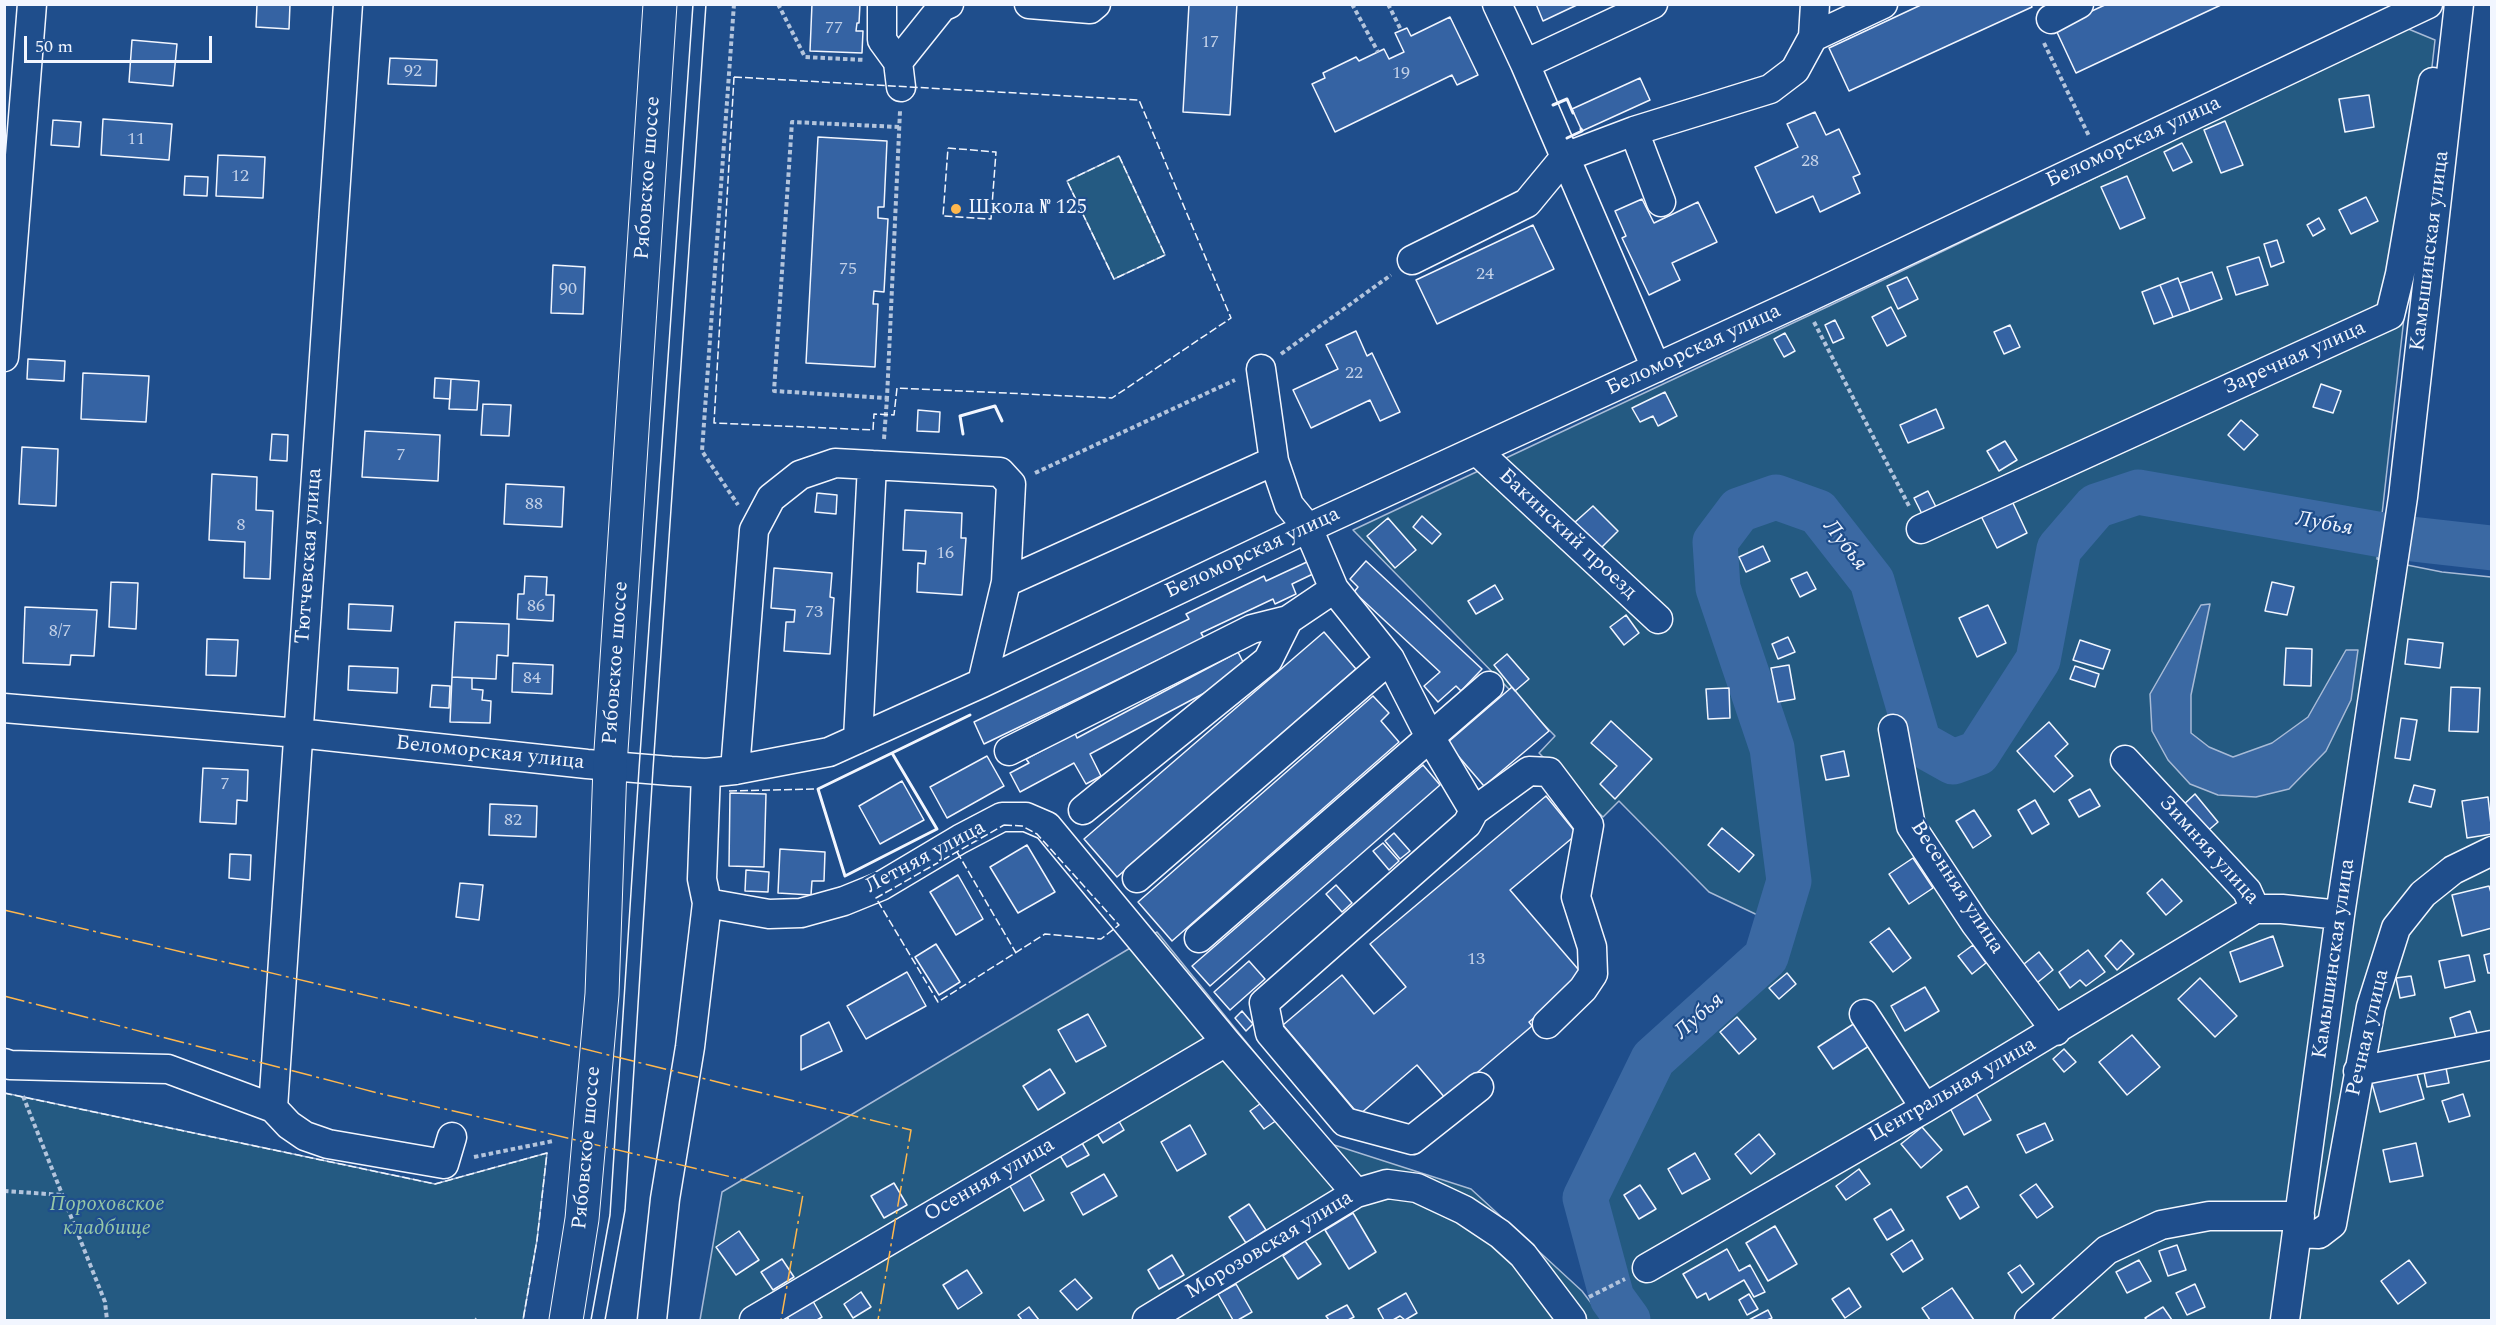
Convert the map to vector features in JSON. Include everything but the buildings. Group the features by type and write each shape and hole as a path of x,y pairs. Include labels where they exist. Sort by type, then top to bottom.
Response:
{"main road":[{"name":"Рябовское шоссе","path":"566,1320 582,1219 602,994 610,766 660,4"}],"street":[{"path":"4,357 32,4"},
{"name":"Тютчевская улица","path":"273,1108 348,4"},
{"path":"882,4 882,40 900,74"},
{"path":"900,74 942,7 948,4"},
{"path":"1029,4 1090,9 1096,4"},
{"path":"1497,4 1656,368"},
{"path":"1525,64 1653,4"},
{"path":"1412,260 1527,202 1565,157 1634,131 1770,88 1795,70 1812,37 1815,4"},
{"path":"1812,37 1883,4"},
{"path":"2051,19 2079,4"},
{"name":"Беломорская улица","path":"4,708 298,733 610,766 706,772 735,770 829,752 982,683 1308,528 1803,300 2428,4"},
{"name":"Камышинская улица","path":"2285,1320 2298,1225 2329,914 2388,606 2403,497 2459,12"},
{"name":"Заречная улица","path":"1921,529 2390,315 2400,274 2434,76 2459,12"},
{"path":"1634,131 1661,202"},
{"path":"1261,369 1274,461 1289,505 1308,528 1334,589 1390,659 1430,737 1474,811"},
{"name":"Бакинский проезд","path":"1477,451 1658,619"},
{"path":"1006,582 1274,461"},
{"path":"735,770 754,530 771,498 800,475 835,463 1000,471 1011,484 1006,582 982,683"},
{"path":"858,739 877,465"},
{"path":"1009,751 1252,629 1287,620 1334,589"},
{"path":"1083,810 1268,660 1287,620"},
{"path":"1137,878 1390,659"},
{"path":"1199,938 1489,686"},
{"name":"Весенняя улица","path":"1893,729 1911,826 1975,923 2056,1031"},
{"name":"Зимняя улица","path":"2125,760 2247,891 2255,909 2282,909 2329,914"},
{"path":"1479,1087 1412,1140 1345,1122 1270,1034 1264,1003 1467,824 1474,811 1497,797 1529,771 1549,772 1589,825 1576,897 1592,947 1593,974 1583,989 1547,1024"},
{"path":"652,1320 665,1198 690,1047 707,903 702,879 706,772"},
{"name":"Летняя улица","path":"707,903 769,914 801,913 881,886 1002,817 1026,817 1047,826 1226,1042"},
{"name":"Речная улица","path":"2029,1320 2107,1250 2161,1225 2209,1216 2298,1225 2319,1234 2332,1224 2371,1007 2396,928 2423,894 2453,870 2492,851"},
{"name":"Центральная улица","path":"1647,1268 2056,1031 2255,909"},
{"path":"1864,1014 1925,1108"},
{"path":"1226,1042 1356,1193"},
{"name":"Осенняя улица","path":"754,1320 1226,1042"},
{"path":"2358,1071 2492,1045"},
{"path":"4,1063 168,1069 273,1108 297,1130 328,1144 448,1150"},
{"name":"Морозовская улица","path":"1147,1320 1356,1193 1387,1184 1417,1188 1464,1210 1500,1234 1523,1255 1567,1313"}],"path":[{"path":"734,4 702,451 754,530"},
{"path":"778,4 805,57 900,74 887,398 877,465"},
{"path":"1352,4 1378,52"},
{"path":"1388,4 1401,30"},
{"path":"2051,19 2042,39 2099,159"},
{"path":"887,398 774,391 792,122 899,127"},
{"path":"1011,484 1261,369 1412,260"},
{"path":"1803,300 1921,529"},
{"path":"22,1096 105,1302 107,1320"},
{"path":"448,1150 553,1141"},
{"path":"4,1191 62,1195"},
{"path":"1567,1313 1647,1268"}],"green space":[{"path":"2406,28 2435,40 2377,559 2442,572 2491,577 2491,1320 1645,1320 1631,1298 1601,1197 1662,1067 1776,971 1787,929 1709,892 1619,801 1603,817 1539,753 1555,736 1353,530 1829,306"},
{"path":"1119,156 1165,255 1114,279 1067,181"},
{"path":"1157,932 1328,1143 1471,1189 1582,1291 1604,1320 700,1320 722,1192"},
{"name":"Пороховское кладбище","path":"5,1093 435,1184 547,1153 537,1240 523,1320 5,1320"}],"shaded area":[{"path":"2210,604 2191,695 2191,733 2209,747 2233,757 2272,743 2308,717 2346,650 2358,650 2351,700 2326,751 2289,789 2256,797 2218,795 2190,784 2168,760 2152,731 2150,694 2201,605"}],"waterway":[{"name":"Лубья","path":"1628,1320 1612,1298 1585,1198 1653,1059 1766,957 1789,881 1772,748 1718,588 1715,542 1739,510 1776,497 1818,512 1872,581 1919,743 1953,762 1978,753 2038,660 2059,549 2096,506 2138,492 2394,537 2492,548"}],"tram line":[{"path":"591,1320 610,1215 693,4"},
{"path":"605,1320 625,1210 706,4"}],"fence":[{"path":"734,77 1139,100 1231,318 1112,398 897,388 894,415 874,414 873,430 714,423 734,77"},
{"path":"948,148 996,152 991,219 943,216 948,148"},
{"path":"1119,156 1165,255 1114,279 1067,181 1119,156"},
{"path":"729,791 818,789"},
{"path":"1004,825 1022,826 1037,834 1119,925 1101,939 1045,934 938,1002 876,898 1004,825"},
{"path":"957,852 1016,953"},
{"path":"4,1093 435,1184 547,1153 537,1240 523,1320"}],"wall":[{"path":"1553,105 1567,99 1573,113"},
{"path":"1567,138 1582,131 1581,129"},
{"path":"963,434 960,416 995,406 1002,421"},
{"path":"892,753 970,715"},
{"path":"892,753 937,829 845,876 818,789 892,753"}],"power":[{"path":"4,910 407,1005 911,1130 878,1320"},
{"path":"4,996 378,1093 803,1194 781,1320"}],"place":[{"name":"Школа № 125","path":"956,209"}]}
